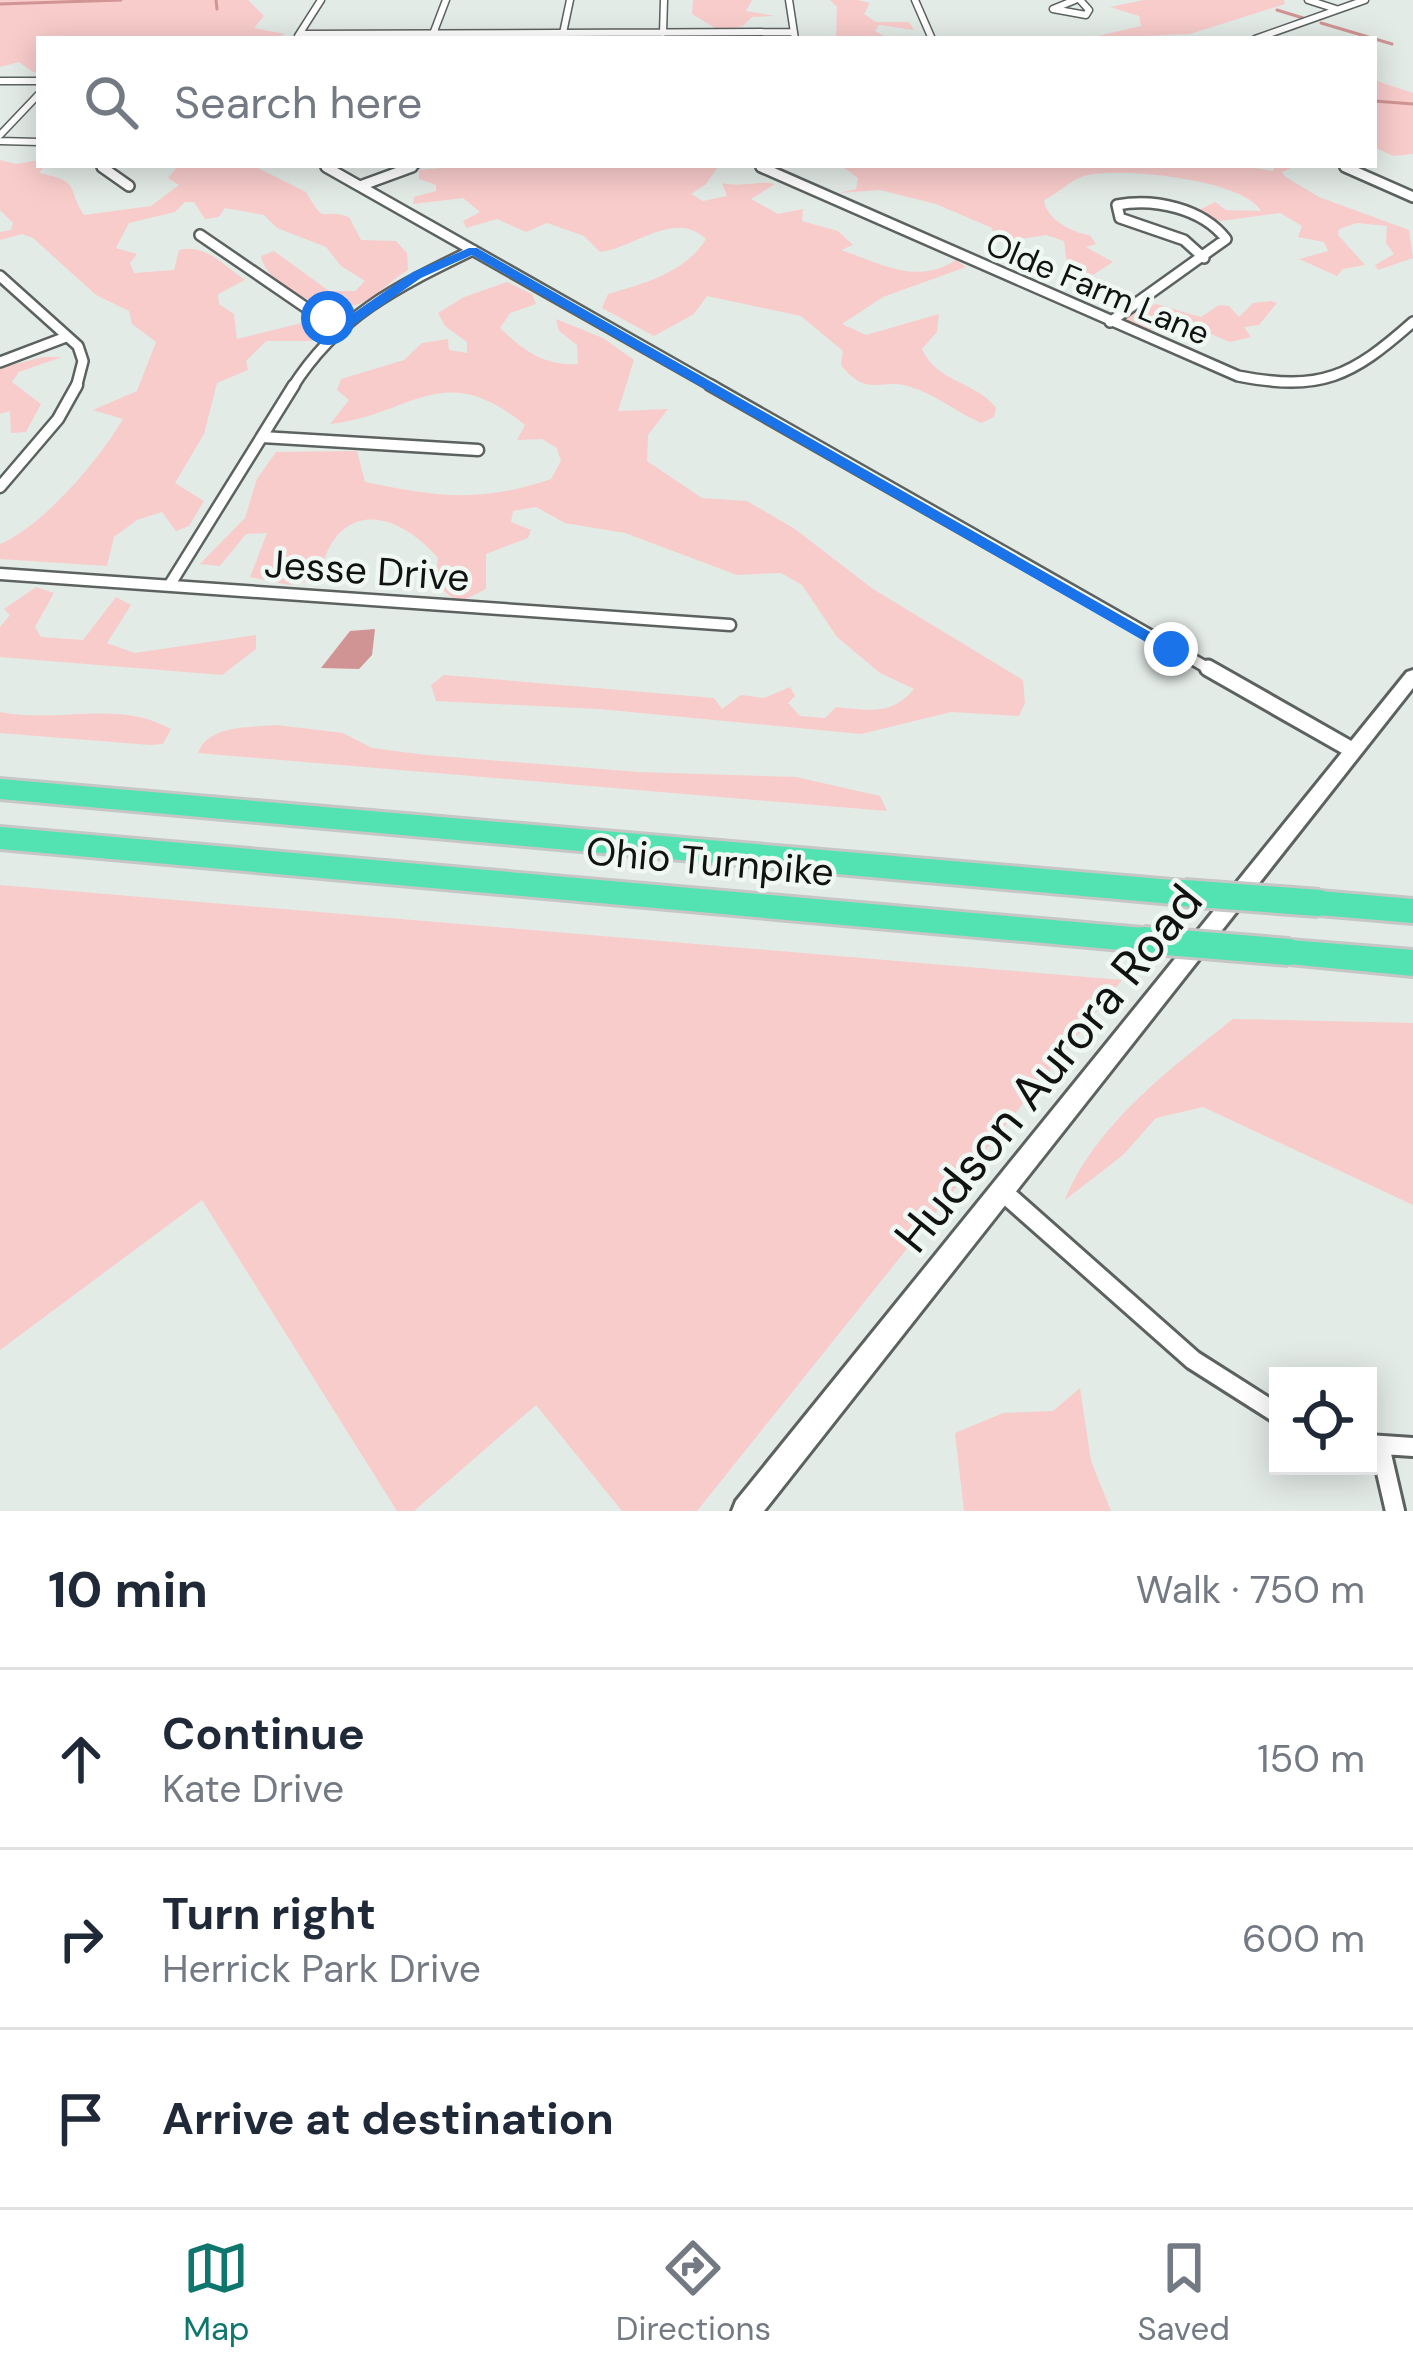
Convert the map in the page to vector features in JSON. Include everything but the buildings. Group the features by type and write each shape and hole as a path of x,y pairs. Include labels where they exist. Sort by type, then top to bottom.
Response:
{"highway":[{"name":"Ohio Turnpike","path":"0,789 1413,911"},
{"name":"Ohio Turnpike","path":"0,838 1413,962"}],"street":[{"path":"298,36 322,0"},
{"path":"433,34 446,0"},
{"path":"563,33 570,0"},
{"path":"663,33 664,0"},
{"path":"298,36 794,36 789,0"},
{"path":"915,0 931,36"},
{"path":"1078,0 1089,10 1086,15 1053,9 1078,0"},
{"path":"1308,0 1336,9"},
{"path":"1263,36 1364,0"},
{"path":"0,81 36,81"},
{"path":"0,138 36,97"},
{"path":"0,138 36,142"},
{"path":"102,168 129,186"},
{"path":"328,168 1352,751"},
{"path":"360,186 409,168"},
{"name":"Olde Farm Lane","path":"762,168 1238,376 1304,386 1347,378 1413,322"},
{"path":"1348,168 1413,197"},
{"path":"1110,322 1204,258 1226,239 1212,223 1140,201 1114,209 1120,218 1184,240 1204,258"},
{"path":"200,235 308,309 346,324"},
{"path":"169,586 311,356 346,324 417,275 473,250"},
{"path":"0,276 84,357 81,385 0,487"},
{"path":"0,362 65,337"},
{"path":"262,436 478,450"},
{"name":"Jesse Drive","path":"0,574 730,626"},
{"name":"Hudson Aurora Road","path":"746,1511 1220,924 1413,676"},
{"path":"1003,1191 1193,1360 1269,1408"},
{"path":"1377,1445 1413,1447"},
{"path":"1377,1454 1395,1511"}],"shaded area":[{"path":"0,0 248,0 264,16 254,28 285,34 36,36 36,72 19,62 0,67"},
{"path":"693,0 752,0 746,11 775,16 752,17 743,26 720,31 692,14"},
{"path":"830,0 870,3 864,14 876,22 909,22 914,30 879,25 875,31 884,36 836,36 837,7"},
{"path":"1144,0 1284,0 1285,4 1190,34 1098,36 1141,26 1139,16 1110,7"},
{"path":"1377,81 1413,93 1413,154 1393,156 1377,148"},
{"path":"0,160 16,164 36,161 36,168 43,168 39,173 71,187 84,215 151,206 179,185 168,178 176,168 258,168 306,192 321,213 349,217 361,240 396,241 407,253 408,270 359,304 331,306 286,288 274,279 261,256 274,251 329,291 355,291 365,281 341,266 326,247 277,228 264,215 225,208 219,217 205,219 194,202 185,202 175,212 129,223 116,248 137,254 130,263 134,273 174,270 179,250 188,249 214,257 245,280 218,294 219,304 234,314 237,339 302,323 326,327 311,341 266,341 246,361 248,370 217,383 204,434 175,483 204,501 189,526 176,531 162,512 137,520 114,537 107,566 0,559 0,544 51,507 113,435 123,419 93,410 137,391 156,342 132,324 129,311 96,295 33,238 22,234 0,240 0,232 11,230 13,223 0,210"},
{"path":"717,168 691,194 703,201 727,196 722,183 775,184 751,199 778,214 803,209 802,221 838,231 853,245 841,250 912,272 941,268 956,260 966,267 883,297 842,324 866,335 939,314 937,332 922,349 937,369 988,399 996,408 994,417 981,423 911,387 859,381 841,365 843,351 801,316 707,296 694,314 654,336 602,308 608,294 675,268 706,239 694,231 668,229 600,252 584,236 547,223 526,232 497,219 466,228 463,221 480,212 463,198 413,204 414,197 436,191 436,185 419,179 419,170"},
{"path":"844,168 1291,168 1282,172 1284,176 1319,197 1409,230 1413,258 1378,270 1375,265 1394,254 1386,243 1387,226 1357,223 1339,229 1338,235 1365,265 1343,269 1337,276 1299,259 1328,251 1324,242 1298,237 1302,226 1280,213 1220,221 1197,211 1215,202 1226,210 1261,211 1232,191 1180,178 1101,173 1079,178 1044,200 1055,219 1090,235 1096,244 1086,247 1113,262 1093,275 1067,265 1064,241 1046,235 984,245 994,236 992,228 936,204 880,190 839,193 856,189 858,178"},
{"path":"507,282 532,294 536,304 510,313 500,328 527,350 545,360 578,364 577,345 559,331 556,319 603,338 634,360 618,411 668,409 648,435 647,461 702,498 747,501 795,529 873,589 1023,680 1025,703 1019,716 951,712 861,734 599,709 436,701 431,685 444,675 714,698 722,709 741,695 764,698 790,687 795,696 788,703 800,716 825,718 836,707 888,707 914,689 880,673 837,637 802,585 781,573 737,575 625,533 565,523 536,507 513,511 511,522 531,530 528,538 486,554 486,589 460,602 440,585 438,558 426,545 383,521 354,523 341,532 315,580 289,585 250,577 267,533 246,534 220,566 200,564 245,518 257,479 276,452 357,451 365,482 437,494 502,492 551,479 561,461 557,448 542,439 517,440 525,425 471,395 427,396 330,424 349,400 337,390 341,379 404,360 422,343 448,339 449,350 467,353 467,342 445,326 438,313 464,297"},
{"path":"1253,303 1277,303 1259,325 1244,327 1251,337 1230,342 1169,317 1150,330 1128,326 1127,315 1156,304 1201,317 1219,305 1229,306 1239,317"},
{"path":"62,357 19,372 12,382 41,404 26,432 11,433 10,411 0,414 0,368"},
{"path":"36,587 54,593 35,627 41,637 83,640 116,597 131,605 107,643 135,653 256,635 256,649 222,675 0,657 0,627 10,615 4,609"},
{"path":"375,629 372,655 359,669 321,668 350,631"},
{"path":"0,712 130,715 171,729 163,744 150,745 0,733"},
{"path":"276,725 343,733 372,748 426,755 639,772 796,777 880,796 887,811 198,753 220,732"},
{"path":"0,885 1122,980 697,1511 622,1511 536,1405 414,1511 397,1511 202,1200 0,1350"},
{"path":"1233,1019 1413,1023 1413,1205 1203,1107 1156,1118 1123,1155 1065,1200 1078,1173 1115,1123"},
{"path":"1080,1388 1091,1461 1111,1511 964,1511 955,1433 1003,1413 1053,1411"}],"waterway":[{"path":"0,4 121,0"},
{"path":"216,0 217,9"},
{"path":"1277,10 1303,18"},
{"path":"1321,23 1365,36"},
{"path":"1377,40 1392,44"},
{"path":"1377,101 1413,104"}],"route":[{"path":"328,318 346,324 417,275 473,250 1171,649"}]}
